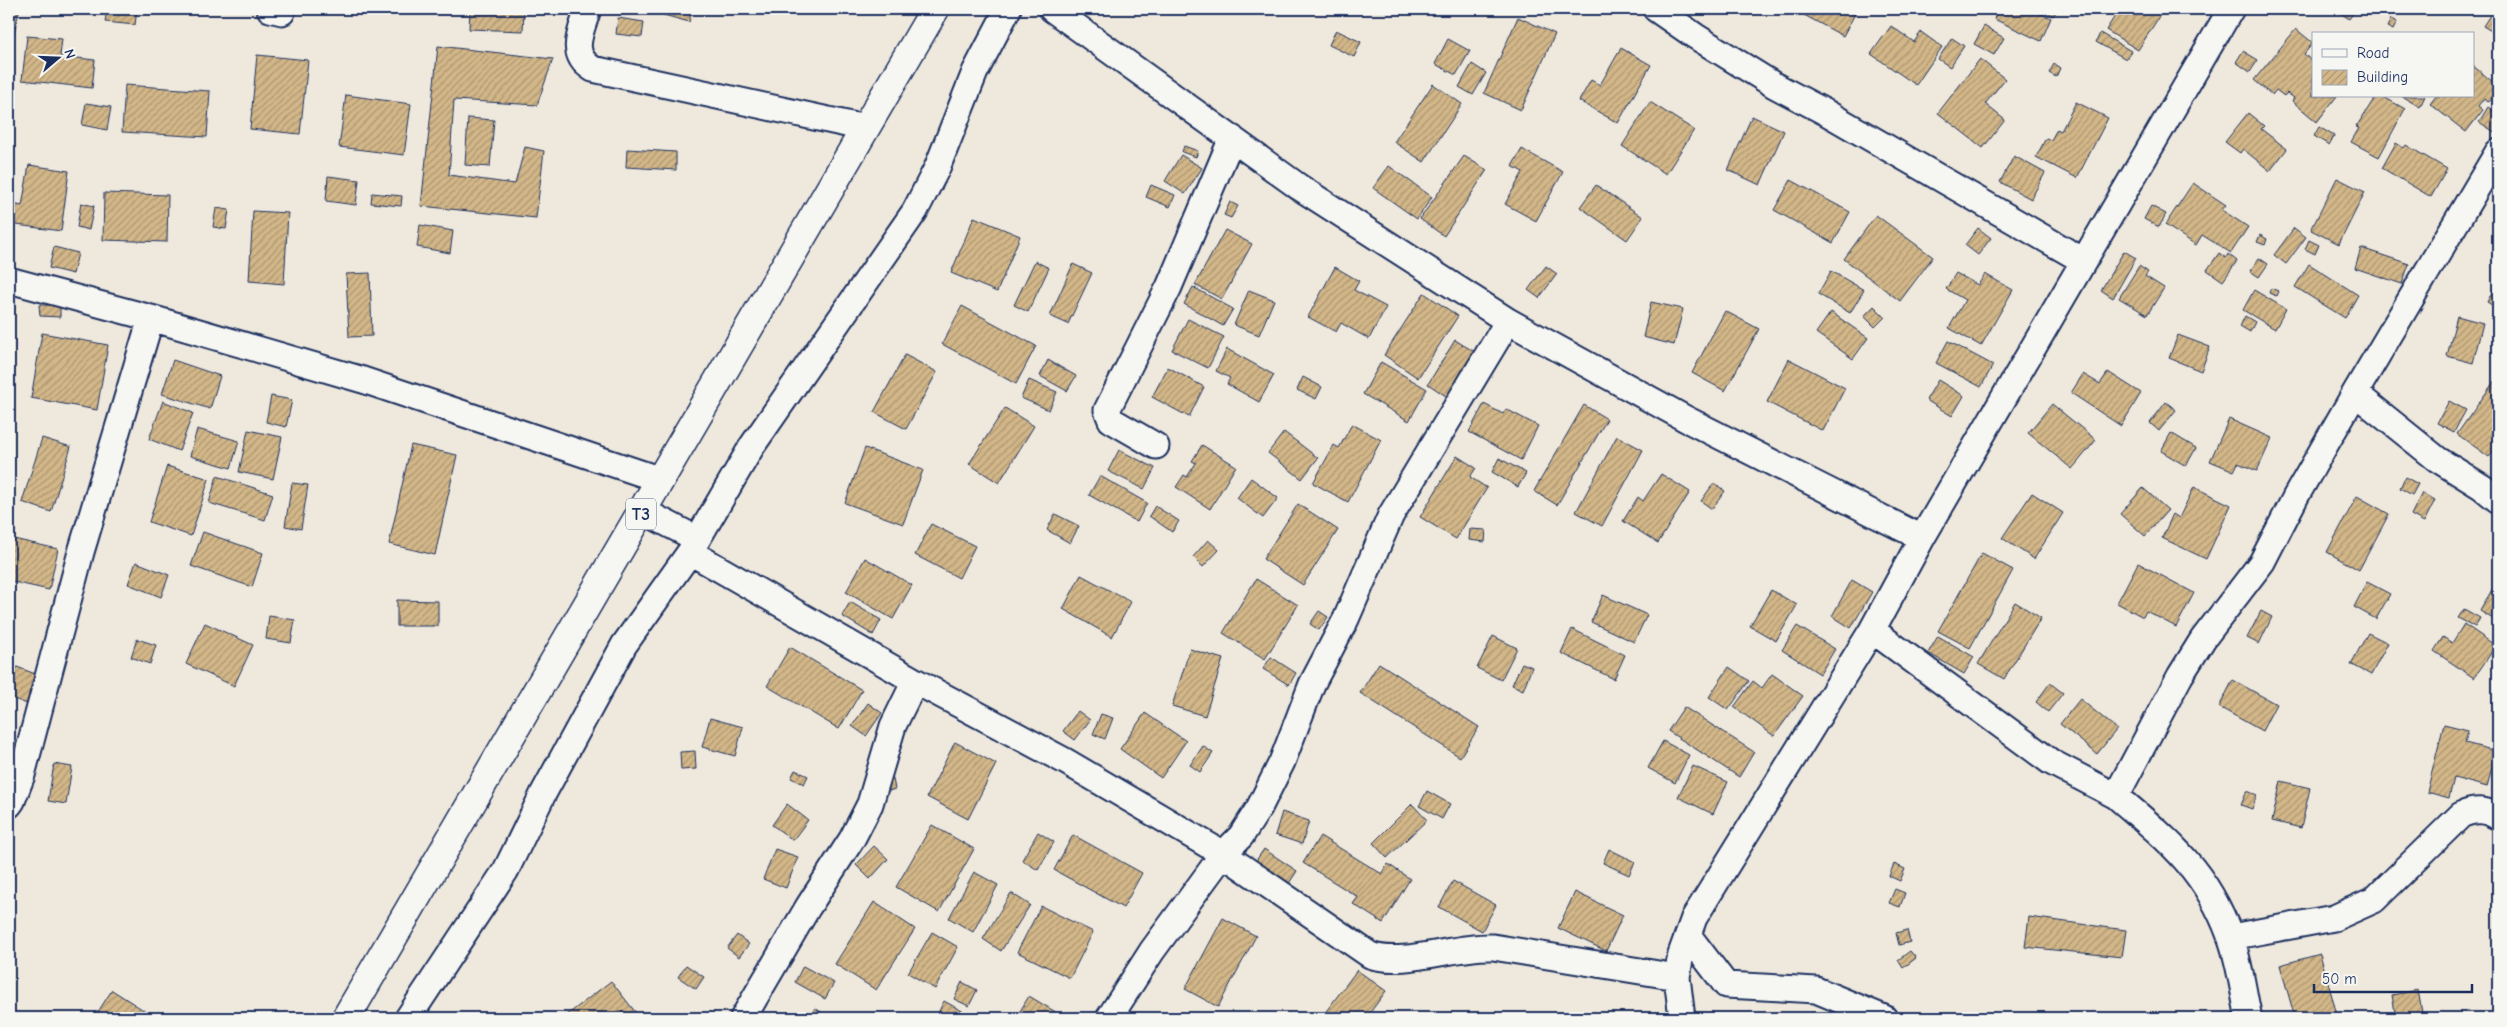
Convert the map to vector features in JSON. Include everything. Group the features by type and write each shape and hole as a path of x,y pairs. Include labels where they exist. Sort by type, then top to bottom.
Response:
{"highway":[{"name":"T3","path":"346,1018 934,9"}],"street":[{"path":"588,9 578,44 579,56 584,63 594,69 865,128"},
{"path":"408,1018 506,870 543,794 624,645 694,545 752,446 915,211 937,168 975,72 1008,9"},
{"path":"1052,9 1299,187 1508,320 1686,419 1922,538"},
{"path":"1656,9 1694,36 1774,85 2082,260"},
{"path":"1682,1018 1677,978 1681,954 1694,918 1872,630 1922,538 2082,260 2231,9"},
{"path":"1156,446 1111,420 1107,410 1169,287 1232,138"},
{"path":"2116,796 2180,676 2203,639 2262,562 2296,496 2355,393 2498,152"},
{"path":"9,280 151,318 363,380 661,480"},
{"path":"9,805 22,775 81,552 151,318"},
{"path":"1109,1018 1152,950 1223,854 1241,836 1259,808 1278,770 1312,684 1346,620 1391,515 1508,320"},
{"path":"2355,393 2438,459 2482,487 2498,500"},
{"path":"643,511 694,545 915,681 1065,761 1223,854 1370,955 1384,960 1464,948 1493,947 1677,978"},
{"path":"1872,630 2051,762 2116,796 2179,851 2206,885 2231,937 2249,1018"},
{"path":"743,1018 870,804 893,726 915,681"},
{"path":"2231,937 2334,918 2374,900 2461,815 2474,809 2498,816"},
{"path":"1688,935 1726,985 1816,990 1884,1018"}],"building":[{"path":"9,9 19,11 9,56"},
{"path":"107,9 137,9 135,25 105,22"},
{"path":"470,9 524,9 523,31 469,29"},
{"path":"642,9 692,9 689,22"},
{"path":"1793,9 1850,9 1856,12 1843,36"},
{"path":"1998,9 2029,9 2051,18 2041,41 1994,19"},
{"path":"2042,9 2058,9 2053,16"},
{"path":"2111,9 2164,9 2138,50 2106,30 2117,13"},
{"path":"2335,9 2356,9 2349,19"},
{"path":"2494,9 2498,9 2498,35 2483,26"},
{"path":"1518,17 1555,34 1521,110 1484,93"},
{"path":"618,18 644,22 642,37 616,34"},
{"path":"2391,19 2397,22 2393,30 2387,27"},
{"path":"1891,26 1914,42 1921,32 1942,47 1916,85 1871,54"},
{"path":"1984,26 2004,38 1994,55 1974,44"},
{"path":"2296,29 2312,42 2304,54 2312,61 2312,98 2335,98 2317,122 2292,101 2294,98 2287,93 2284,96 2276,90 2272,95 2254,80"},
{"path":"1336,30 1361,42 1354,57 1329,45"},
{"path":"2100,33 2131,51 2126,59 2096,42"},
{"path":"27,36 62,39 60,56 95,60 92,88 22,80"},
{"path":"1952,38 1964,46 1950,67 1938,59"},
{"path":"1448,39 1470,51 1456,75 1435,64"},
{"path":"438,46 553,59 537,105 454,100 449,175 515,184 525,147 544,151 536,218 421,206"},
{"path":"1621,48 1651,65 1618,123 1579,101 1591,80 1600,85"},
{"path":"2243,51 2258,60 2250,72 2236,62"},
{"path":"257,55 308,60 300,134 250,129"},
{"path":"1980,59 2005,79 1985,104 2005,120 1983,148 1938,113"},
{"path":"1472,64 1486,73 1473,95 1459,87"},
{"path":"2054,64 2060,68 2056,77 2049,73"},
{"path":"2474,67 2498,86 2498,91 2489,102 2484,98 2478,106 2483,110 2466,132 2430,104 2434,98 2474,98"},
{"path":"1433,84 1462,104 1424,162 1394,142"},
{"path":"125,85 210,91 207,137 122,132"},
{"path":"346,95 411,104 404,155 339,147"},
{"path":"2375,98 2386,98 2405,109 2379,157 2351,142 2359,128 2356,127"},
{"path":"2404,98 2424,98 2420,107"},
{"path":"1650,102 1694,130 1666,174 1622,146"},
{"path":"2076,102 2108,118 2077,178 2036,157 2046,138 2051,140 2057,129 2061,131"},
{"path":"86,103 111,107 107,130 82,125"},
{"path":"2488,107 2498,114 2498,129 2496,133 2479,122"},
{"path":"2248,113 2264,126 2261,129 2287,149 2270,171 2243,149 2240,153 2225,142"},
{"path":"1752,116 1784,131 1760,185 1728,170"},
{"path":"468,118 494,120 490,167 465,165"},
{"path":"2319,127 2334,136 2329,145 2314,136"},
{"path":"2396,143 2404,148 2406,145 2447,169 2431,197 2382,168"},
{"path":"1184,146 1198,151 1196,157 1182,152"},
{"path":"627,149 676,152 676,170 626,167"},
{"path":"1522,149 1563,172 1536,221 1505,204 1523,172 1512,166"},
{"path":"1181,155 1202,168 1185,194 1165,181"},
{"path":"1464,156 1487,170 1444,236 1420,219"},
{"path":"2014,156 2045,173 2031,199 2000,182"},
{"path":"29,165 69,171 61,231 9,224 9,203 22,206"},
{"path":"1389,166 1432,197 1417,219 1373,188"},
{"path":"328,176 359,180 356,205 326,201"},
{"path":"2337,178 2365,192 2339,244 2311,230"},
{"path":"1791,180 1850,212 1833,243 1774,210"},
{"path":"2193,183 2226,205 2222,210 2248,227 2231,253 2202,235 2196,245 2165,225"},
{"path":"1151,185 1175,195 1170,207 1146,197"},
{"path":"1596,185 1643,217 1627,240 1580,207"},
{"path":"104,193 168,195 167,242 103,240"},
{"path":"372,193 402,196 401,206 371,203"},
{"path":"1230,202 1238,206 1231,218 1224,215"},
{"path":"81,203 94,206 89,230 77,227"},
{"path":"2151,206 2166,214 2159,227 2144,219"},
{"path":"216,208 229,210 226,229 213,227"},
{"path":"253,211 288,213 284,284 249,281"},
{"path":"1876,215 1933,257 1900,301 1844,259"},
{"path":"974,217 1020,236 997,292 951,273"},
{"path":"420,225 453,231 450,253 417,247"},
{"path":"1978,228 1991,238 1978,255 1965,245"},
{"path":"2294,228 2306,237 2286,264 2274,255"},
{"path":"1225,230 1252,244 1222,299 1195,285"},
{"path":"2260,235 2267,239 2265,245 2257,242"},
{"path":"2309,240 2319,245 2315,254 2305,249"},
{"path":"54,247 78,253 73,274 49,268"},
{"path":"2361,248 2409,264 2402,284 2355,268"},
{"path":"2124,251 2136,258 2113,298 2101,290"},
{"path":"2219,253 2226,258 2228,254 2237,261 2223,281 2207,270"},
{"path":"2259,258 2268,264 2259,277 2250,271"},
{"path":"1035,261 1049,268 1028,312 1014,305"},
{"path":"1073,264 1092,273 1068,324 1050,316"},
{"path":"2309,264 2358,295 2345,318 2295,287"},
{"path":"1546,266 1557,274 1539,298 1528,290"},
{"path":"2139,266 2148,272 2145,276 2164,288 2147,315 2119,298"},
{"path":"1335,267 1359,281 1354,290 1386,307 1369,339 1341,323 1336,332 1308,317"},
{"path":"1831,271 1864,290 1850,313 1818,294"},
{"path":"370,273 372,336 349,337 346,274"},
{"path":"1956,273 1978,285 1985,274 2013,290 1981,346 1949,328 1965,300 1946,289"},
{"path":"2498,281 2498,309 2487,302"},
{"path":"1193,287 1233,309 1223,326 1184,304"},
{"path":"2271,288 2278,291 2276,296 2269,293"},
{"path":"1249,290 1274,300 1259,335 1234,325"},
{"path":"2254,290 2286,309 2275,329 2243,310"},
{"path":"1424,293 1458,316 1418,378 1384,355"},
{"path":"1651,302 1683,309 1674,345 1643,337"},
{"path":"39,305 60,305 60,317 40,316"},
{"path":"962,306 1036,346 1016,384 942,344"},
{"path":"1874,306 1885,317 1875,327 1864,316"},
{"path":"1725,311 1759,329 1725,391 1692,373"},
{"path":"1831,312 1868,338 1853,359 1816,333"},
{"path":"2245,316 2255,322 2250,332 2240,326"},
{"path":"2457,316 2483,323 2473,363 2447,356"},
{"path":"1188,319 1224,337 1208,368 1172,350"},
{"path":"42,333 108,345 97,410 31,398"},
{"path":"2178,335 2210,347 2201,371 2169,358"},
{"path":"1455,340 1480,355 1452,400 1428,384"},
{"path":"1948,341 1993,365 1981,387 1936,363"},
{"path":"1227,349 1274,375 1259,402 1227,384 1230,378 1216,371"},
{"path":"905,355 937,372 906,429 874,412"},
{"path":"1789,359 1845,388 1823,431 1767,402"},
{"path":"173,360 220,376 210,409 162,394"},
{"path":"1048,360 1076,376 1067,391 1040,376"},
{"path":"1381,362 1427,389 1409,421 1363,394"},
{"path":"1168,367 1204,387 1189,417 1152,397"},
{"path":"2108,372 2141,393 2121,426 2071,393 2083,374 2100,384"},
{"path":"2498,376 2498,444 2489,457 2457,434"},
{"path":"1303,377 1322,387 1316,399 1297,390"},
{"path":"1029,380 1057,392 1049,410 1021,398"},
{"path":"1938,380 1964,396 1952,416 1926,400"},
{"path":"271,396 292,400 286,427 266,422"},
{"path":"163,401 193,413 179,451 149,439"},
{"path":"2449,401 2466,410 2454,432 2437,423"},
{"path":"2166,402 2176,410 2159,431 2150,423"},
{"path":"1484,404 1503,414 1506,409 1538,426 1521,460 1469,432"},
{"path":"2052,404 2096,440 2072,469 2028,433"},
{"path":"1584,405 1607,419 1557,505 1534,491"},
{"path":"1005,408 1034,426 999,483 969,464"},
{"path":"2229,419 2272,438 2257,471 2238,463 2234,471 2210,461"},
{"path":"1352,424 1381,440 1348,502 1313,483 1334,445 1339,448"},
{"path":"197,429 239,441 231,468 190,456"},
{"path":"248,430 282,437 273,479 239,472"},
{"path":"1284,432 1318,458 1302,479 1268,453"},
{"path":"2171,433 2196,448 2186,466 2161,451"},
{"path":"1617,436 1643,450 1602,526 1576,512"},
{"path":"42,438 71,447 51,512 22,502"},
{"path":"411,445 457,455 435,555 389,544"},
{"path":"1202,445 1236,466 1210,509 1176,487 1184,475 1187,477 1196,463 1192,461"},
{"path":"865,448 923,470 903,524 845,503"},
{"path":"1119,450 1155,468 1144,489 1108,471"},
{"path":"1457,456 1476,468 1470,477 1487,488 1456,539 1420,517"},
{"path":"1499,458 1526,473 1518,487 1492,472"},
{"path":"167,466 209,479 191,536 149,522"},
{"path":"1661,474 1690,492 1658,543 1623,521 1638,497 1643,501"},
{"path":"217,476 273,494 265,520 209,503"},
{"path":"1100,476 1147,503 1137,522 1089,495"},
{"path":"2405,477 2418,484 2412,495 2400,488"},
{"path":"1251,478 1278,498 1263,518 1237,498"},
{"path":"292,483 308,485 301,529 285,526"},
{"path":"1714,483 1725,491 1712,509 1701,501"},
{"path":"2194,487 2231,505 2206,559 2162,538 2173,514 2179,518"},
{"path":"2143,488 2168,510 2145,536 2120,514"},
{"path":"2032,493 2063,513 2034,559 2002,538"},
{"path":"2422,493 2435,500 2424,522 2411,515"},
{"path":"2357,496 2389,514 2359,570 2327,552"},
{"path":"1298,504 1338,530 1303,585 1263,559"},
{"path":"1155,506 1179,521 1172,532 1149,516"},
{"path":"1055,514 1079,526 1070,543 1047,530"},
{"path":"931,524 975,546 959,578 915,555"},
{"path":"1470,529 1486,530 1485,542 1469,540"},
{"path":"203,532 263,553 252,587 191,566"},
{"path":"9,538 58,549 49,590 9,581"},
{"path":"1208,540 1219,550 1203,567 1193,557"},
{"path":"1982,553 2013,570 1970,648 1938,631"},
{"path":"865,558 912,585 893,619 846,592"},
{"path":"136,562 169,575 161,597 128,584"},
{"path":"2138,563 2194,593 2176,627 2146,611 2143,617 2117,603"},
{"path":"1081,575 1131,602 1112,637 1063,609"},
{"path":"1256,579 1298,605 1265,659 1223,633"},
{"path":"2498,579 2498,622 2480,611"},
{"path":"1852,580 1872,592 1851,628 1832,616"},
{"path":"2367,582 2390,594 2376,619 2354,607"},
{"path":"1771,590 1797,605 1776,641 1750,626"},
{"path":"1603,595 1647,615 1634,642 1591,622"},
{"path":"397,600 438,601 438,626 397,626"},
{"path":"850,602 881,620 873,635 842,616"},
{"path":"2015,602 2041,618 2004,679 1978,664"},
{"path":"2464,609 2480,618 2475,627 2458,618"},
{"path":"1319,611 1328,617 1319,630 1310,624"},
{"path":"2261,611 2272,617 2259,644 2247,638"},
{"path":"269,616 295,620 291,643 266,639"},
{"path":"205,623 253,645 234,686 186,664"},
{"path":"2464,624 2496,646 2474,678 2434,651 2443,637 2452,643"},
{"path":"1797,626 1835,649 1820,674 1782,650"},
{"path":"1572,629 1625,655 1614,679 1561,653"},
{"path":"2368,633 2388,643 2371,675 2351,664"},
{"path":"1493,636 1517,648 1501,680 1477,668"},
{"path":"1938,636 1974,657 1964,674 1928,653"},
{"path":"137,639 156,645 150,664 131,657"},
{"path":"790,647 862,690 839,729 767,686"},
{"path":"1190,649 1223,659 1205,716 1172,706"},
{"path":"1271,657 1296,673 1289,685 1263,669"},
{"path":"1379,663 1479,727 1460,757 1360,693"},
{"path":"1522,663 1532,667 1523,690 1512,685"},
{"path":"17,667 38,675 27,704 9,697 9,688"},
{"path":"1729,667 1749,681 1728,710 1709,697"},
{"path":"1772,674 1803,696 1774,736 1734,707 1753,681 1762,688"},
{"path":"2233,680 2276,704 2262,731 2219,707"},
{"path":"2050,683 2063,693 2048,712 2036,702"},
{"path":"2080,699 2117,729 2097,754 2060,724"},
{"path":"868,703 882,713 866,736 852,726"},
{"path":"1684,707 1754,752 1739,777 1668,731"},
{"path":"1078,711 1090,720 1075,740 1063,731"},
{"path":"1145,713 1186,741 1161,778 1120,749"},
{"path":"1101,714 1113,718 1105,739 1093,734"},
{"path":"710,718 743,727 735,756 702,747"},
{"path":"2444,724 2468,730 2465,743 2496,751 2487,787 2454,778 2449,798 2427,792"},
{"path":"1663,741 1689,755 1675,783 1648,768"},
{"path":"955,742 996,764 968,819 927,797"},
{"path":"1203,746 1213,753 1200,772 1190,765"},
{"path":"695,751 696,769 681,770 680,752"},
{"path":"54,764 72,767 66,804 48,801"},
{"path":"1693,766 1728,782 1713,814 1678,797"},
{"path":"891,769 895,789 889,791 885,770"},
{"path":"795,770 808,776 804,784 791,778"},
{"path":"2281,781 2310,788 2301,828 2272,821"},
{"path":"1427,791 1450,804 1442,819 1419,806"},
{"path":"2247,791 2257,795 2252,809 2241,805"},
{"path":"787,804 808,820 793,840 772,825"},
{"path":"1412,804 1427,820 1387,858 1373,843"},
{"path":"1282,812 1309,821 1302,844 1275,835"},
{"path":"932,825 974,849 939,912 896,887"},
{"path":"1038,832 1054,842 1038,870 1022,860"},
{"path":"1073,835 1142,873 1123,908 1054,870"},
{"path":"1320,836 1382,874 1388,864 1410,879 1383,923 1353,904 1358,897 1303,863"},
{"path":"874,846 888,859 870,879 856,865"},
{"path":"775,849 798,857 786,888 763,879"},
{"path":"1264,849 1297,871 1286,888 1253,865"},
{"path":"1609,849 1635,862 1629,875 1603,863"},
{"path":"1894,864 1905,869 1900,881 1889,876"},
{"path":"974,872 998,885 973,932 949,918"},
{"path":"1453,881 1496,905 1482,931 1439,907"},
{"path":"1895,889 1905,893 1900,907 1889,903"},
{"path":"1575,892 1623,915 1606,951 1558,928"},
{"path":"1011,893 1030,905 1001,951 983,939"},
{"path":"874,902 915,929 876,990 835,964"},
{"path":"1041,906 1093,932 1070,978 1017,952"},
{"path":"2029,917 2126,930 2122,957 2025,947"},
{"path":"1223,918 1256,936 1218,1007 1185,989"},
{"path":"1907,930 1910,942 1899,945 1896,933"},
{"path":"932,932 958,947 935,989 908,973"},
{"path":"737,935 749,944 739,957 727,948"},
{"path":"1910,951 1916,958 1903,968 1898,960"},
{"path":"2320,954 2338,1018 2295,1018 2280,965"},
{"path":"686,965 704,977 696,989 678,977"},
{"path":"803,966 834,983 825,999 795,982"},
{"path":"1357,970 1386,991 1366,1018 1321,1018"},
{"path":"611,981 640,1018 563,1018"},
{"path":"962,982 977,990 969,1006 954,999"},
{"path":"112,990 156,1018 94,1018"},
{"path":"2418,990 2423,1018 2396,1018 2392,995"},
{"path":"1029,996 1059,1014 1057,1018 1016,1018"},
{"path":"944,1001 964,1012 961,1018 953,1018 939,1011"},
{"path":"815,1008 830,1018 809,1018"},
{"path":"1578,1013 1579,1018 1566,1018 1566,1014"}]}
